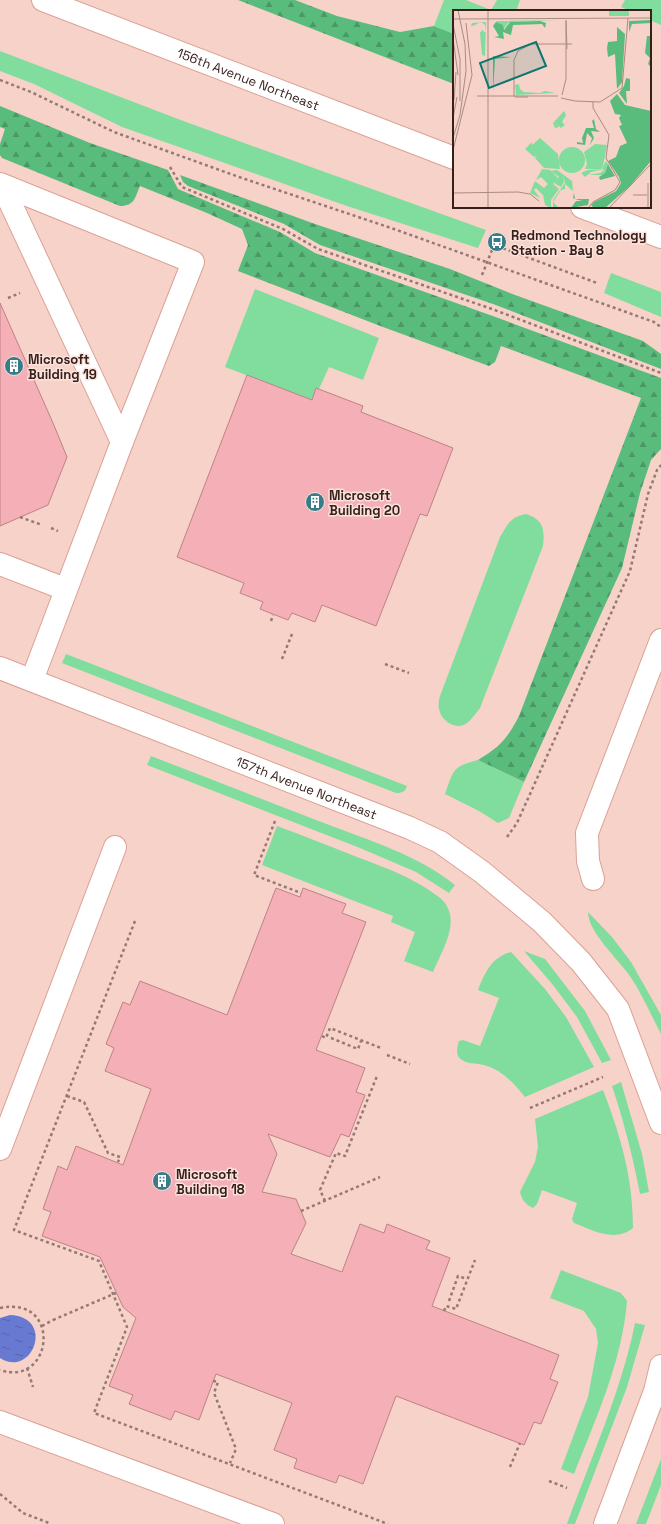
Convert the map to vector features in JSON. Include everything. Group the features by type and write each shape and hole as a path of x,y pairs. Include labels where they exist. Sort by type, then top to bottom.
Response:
{"street":[{"name":"156th Avenue Northeast","path":"43,0 453,158"},
{"path":"1,184 122,442"},
{"path":"1,184 193,262 65,589 32,680"},
{"path":"585,208 661,237"},
{"path":"0,564 65,589"},
{"path":"593,879 588,861 587,833 661,640"},
{"name":"157th Avenue Northeast","path":"0,668 410,828 440,842 482,872 542,922 581,962 618,1009 661,1123"},
{"path":"0,1149 115,847"},
{"path":"605,1524 655,1391 661,1366"},
{"path":"0,1422 273,1524"}],"path":[{"path":"0,80 31,92 114,132 239,178 394,229 625,311 654,322 661,327"},
{"path":"170,167 182,187 283,229 318,249 492,309 661,373"},
{"path":"482,275 494,245 597,283"},
{"path":"507,836 517,823 630,571 648,494 657,470 661,465"},
{"path":"20,517 42,525"},
{"path":"271,620 273,615"},
{"path":"282,659 292,634"},
{"path":"385,664 409,673"},
{"path":"275,821 254,875 301,893"},
{"path":"135,922 14,1230 98,1261 102,1269 127,1327 94,1413 388,1524"},
{"path":"322,1036 326,1038 330,1028 381,1048"},
{"path":"331,1038 358,1049 361,1041"},
{"path":"387,1055 410,1064"},
{"path":"325,1201 320,1190 336,1153 345,1156 377,1076"},
{"path":"530,1108 603,1077"},
{"path":"67,1096 84,1102 108,1152 120,1157 118,1162"},
{"path":"301,1211 380,1177"},
{"path":"444,1311 446,1306 456,1309 475,1260"},
{"path":"449,1301 458,1276 467,1279"},
{"path":"42,1326 116,1293"},
{"path":"0,1308 9,1306 19,1307 29,1311 37,1317 42,1326 44,1336 44,1345 41,1355 35,1362 27,1368 19,1371 10,1372 0,1370"},
{"path":"27,1368 33,1387"},
{"path":"213,1381 218,1382 214,1393 236,1449 230,1464"},
{"path":"510,1467 520,1443"},
{"path":"550,1481 567,1488"},
{"path":"0,1494 23,1512 49,1524"}],"green space":[{"path":"238,0 295,0 337,16 400,32 434,26 453,34 453,84"},
{"path":"444,0 466,0 491,10 453,10 453,34 434,26"},
{"path":"497,0 520,0 516,10 491,10"},
{"path":"625,0 661,0 661,25 651,20 651,10 628,10 621,7"},
{"path":"0,51 186,122 486,230 478,248 347,206 122,127 34,84 0,71"},
{"path":"0,106 90,143 168,170 178,189 280,232 315,253 661,378 661,449 651,460 640,493 622,568 524,782 478,760 503,741 511,731 519,716 641,398 501,346 495,362 489,366 238,271 248,245 242,229 140,186 132,203 125,206 120,206 2,158 0,155 0,144 5,129 0,127"},
{"path":"180,175 315,224 450,269 515,295 643,341 661,354 661,369 493,304 320,245 284,224 188,186 183,182"},
{"path":"611,273 661,292 661,317 604,293"},
{"path":"255,289 379,338 363,380 329,367 319,389 316,388 312,400 225,367"},
{"path":"526,514 536,519 542,526 544,535 543,546 480,708 467,723 458,726 450,724 440,713 440,696 500,537 513,519"},
{"path":"66,654 407,786 403,792 396,793 62,663"},
{"path":"151,756 392,849 441,874 455,885 449,893 416,872 360,848 147,765"},
{"path":"478,760 524,782 509,818 498,823 479,811 445,794 455,770 463,765"},
{"path":"277,826 398,873 427,889 441,899 449,911 451,921 446,944 433,972 404,961 415,932 391,922 393,916 262,865"},
{"path":"588,912 612,937 631,962 661,1015 661,1034 630,976 598,937 589,920"},
{"path":"524,951 545,959 585,1011 611,1060 602,1063 577,1017 553,985"},
{"path":"511,952 545,989 566,1017 594,1067 525,1097 512,1082 502,1074 484,1065 465,1062 458,1056 457,1051 459,1041 463,1040 480,1046 499,998 478,990 483,977 494,961 504,954"},
{"path":"621,1082 642,1154 649,1192 640,1194 628,1140 612,1086"},
{"path":"603,1090 625,1158 631,1192 633,1228 619,1235 596,1232 574,1223 572,1219 577,1203 542,1190 537,1204 533,1208 524,1202 520,1192 535,1162 538,1147 535,1119"},
{"path":"561,1270 621,1293 627,1301 620,1346 614,1368 574,1474 561,1469 588,1397 598,1343 596,1329 584,1311 550,1298"},
{"path":"635,1323 645,1325 627,1387 575,1524 567,1524 614,1400"},
{"path":"661,1459 661,1485 646,1524 636,1524"}],"water":[{"path":"10,1315 24,1318 32,1326 35,1335 34,1345 29,1354 22,1360 12,1362 0,1358 0,1318"}],"building":[{"name":"Microsoft Building 19","path":"0,303 67,457 48,505 0,526"},
{"name":"Microsoft Building 20","path":"247,375 312,400 316,388 363,406 361,412 453,448 427,516 420,514 376,626 322,605 315,622 292,613 288,620 260,609 263,602 240,593 244,583 177,557"},
{"name":"Microsoft Building 18","path":"276,888 300,897 303,888 346,904 342,913 366,922 316,1050 365,1068 356,1092 365,1095 349,1137 341,1134 330,1157 268,1134 277,1154 262,1192 296,1199 306,1223 291,1254 342,1272 360,1224 384,1233 387,1224 430,1241 426,1249 450,1258 432,1306 559,1355 550,1379 558,1382 541,1424 534,1422 524,1445 396,1396 363,1484 339,1475 336,1483 294,1468 297,1459 274,1450 292,1403 216,1374 199,1420 175,1411 171,1420 129,1404 133,1395 109,1386 136,1318 123,1307 100,1257 42,1236 51,1212 43,1209 58,1166 67,1170 76,1146 123,1165 151,1089 105,1071 114,1048 106,1044 123,1002 130,1005 140,981 227,1015"}],"place":[{"name":"Redmond Technology Station - Bay 8","path":"497,242"},
{"name":"Microsoft Building 19","path":"14,366"},
{"name":"Microsoft Building 20","path":"315,502"},
{"name":"Microsoft Building 18","path":"162,1181"}]}
